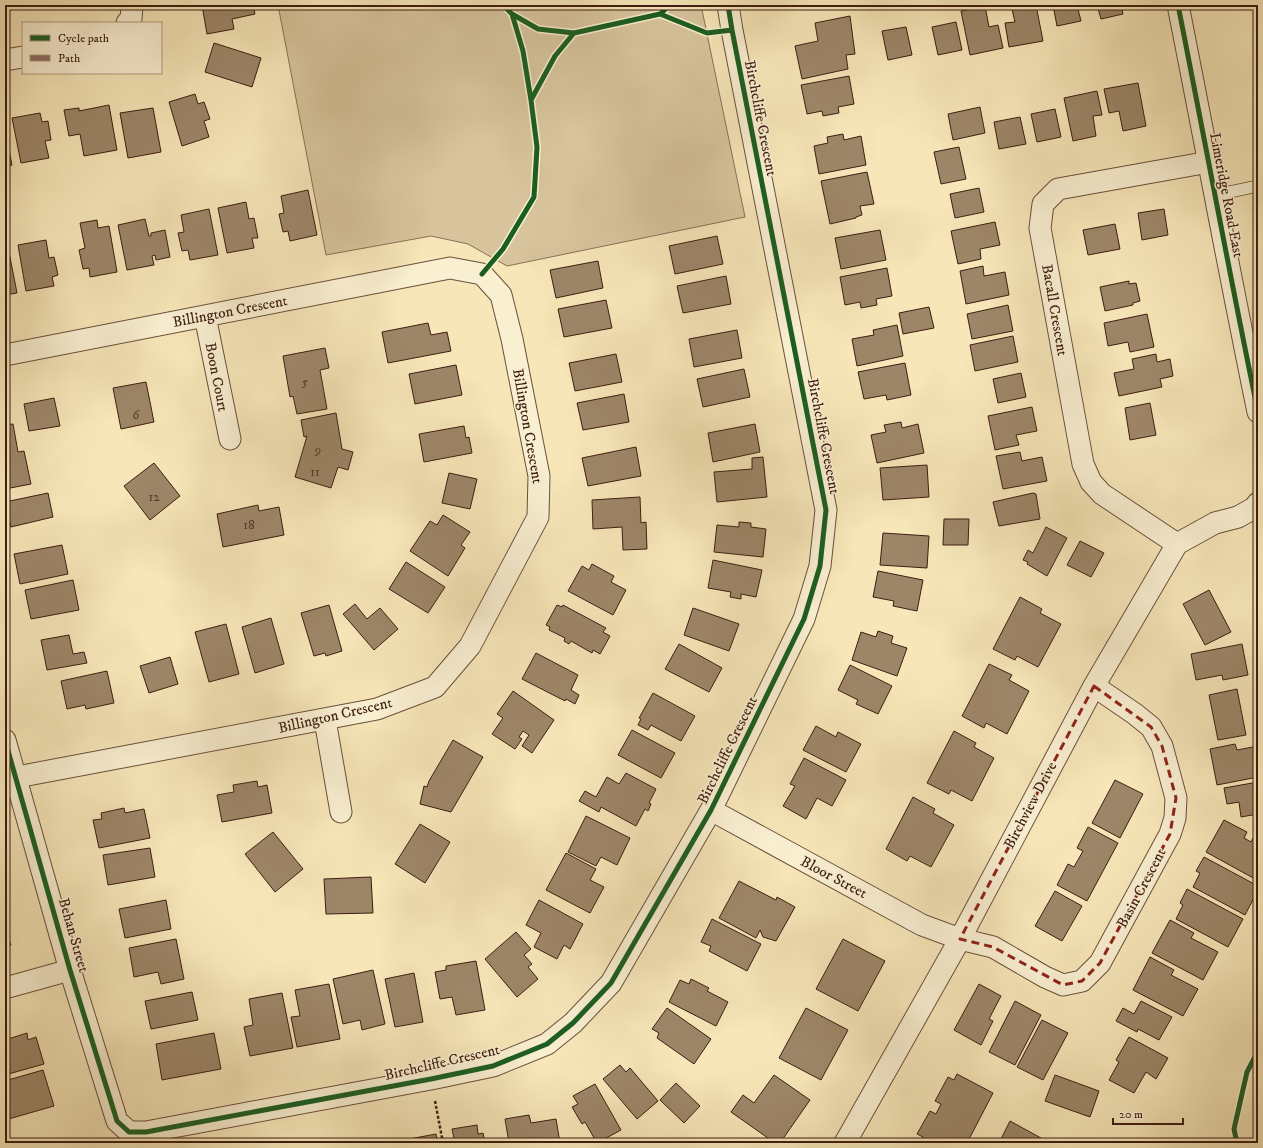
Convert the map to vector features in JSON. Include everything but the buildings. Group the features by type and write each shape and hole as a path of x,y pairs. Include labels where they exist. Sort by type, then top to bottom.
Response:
{"street":[{"path":"128,22 131,19 132,5"},
{"name":"Birchcliffe Crescent","path":"129,1132 146,1132 493,1066 547,1044 573,1023 611,983 711,810 804,619 820,566 826,510 728,5"},
{"name":"Limeridge Road East","path":"1178,5 1230,279 1258,412"},
{"path":"5,60 22,57"},
{"name":"Bacall Crescent","path":"1177,544 1102,494 1091,482 1083,464 1040,228 1043,204 1058,189 1209,162"},
{"name":"Billington Crescent","path":"5,355 450,268 482,274 501,295 512,339 538,476 538,517 470,646 435,688 377,709 17,778"},
{"name":"Boon Court","path":"205,316 230,439"},
{"path":"1177,544 1215,523 1238,517 1256,506"},
{"name":"Birchview Drive","path":"845,1143 960,939 1094,686 1177,544"},
{"name":"Basin Crescent","path":"960,939 993,947 1045,977 1063,985 1082,981 1100,963 1170,834 1175,818 1176,798 1162,746 1151,727 1135,714 1094,686"},
{"path":"325,720 341,812"},
{"name":"Behan Street","path":"5,740 17,778 70,970 117,1121 129,1132"},
{"name":"Bloor Street","path":"711,810 922,925 960,939"},
{"path":"5,988 70,970"}],"lane":[{"path":"1215,195 1258,186"}],"path":[{"path":"1237,1143 1234,1129 1247,1072 1258,1051"},
{"path":"431,1079 444,1143"}],"highlighted area":[{"path":"1094,686 1151,727 1162,746 1176,798 1170,834 1100,963 1082,981 1063,985 993,947 960,939"}],"shaded area":[{"path":"278,5 701,5 745,217 507,266 468,244 431,236 326,255"}],"marked path":[{"path":"404,5 418,7 423,5"}],"cycle path":[{"path":"503,5 512,14 538,29 574,33 660,14 670,5"},
{"path":"5,740 70,970 117,1121 129,1132 146,1132 493,1066 547,1044 573,1023 611,983 711,810 804,619 820,566 826,510 728,5"},
{"path":"1178,5 1258,412"},
{"path":"512,14 523,51 531,100"},
{"path":"660,14 707,33 732,30"},
{"path":"482,274 503,249 534,197 537,147 531,100 555,56 574,33"},
{"path":"1237,1143 1234,1129 1247,1072 1258,1051"}]}
